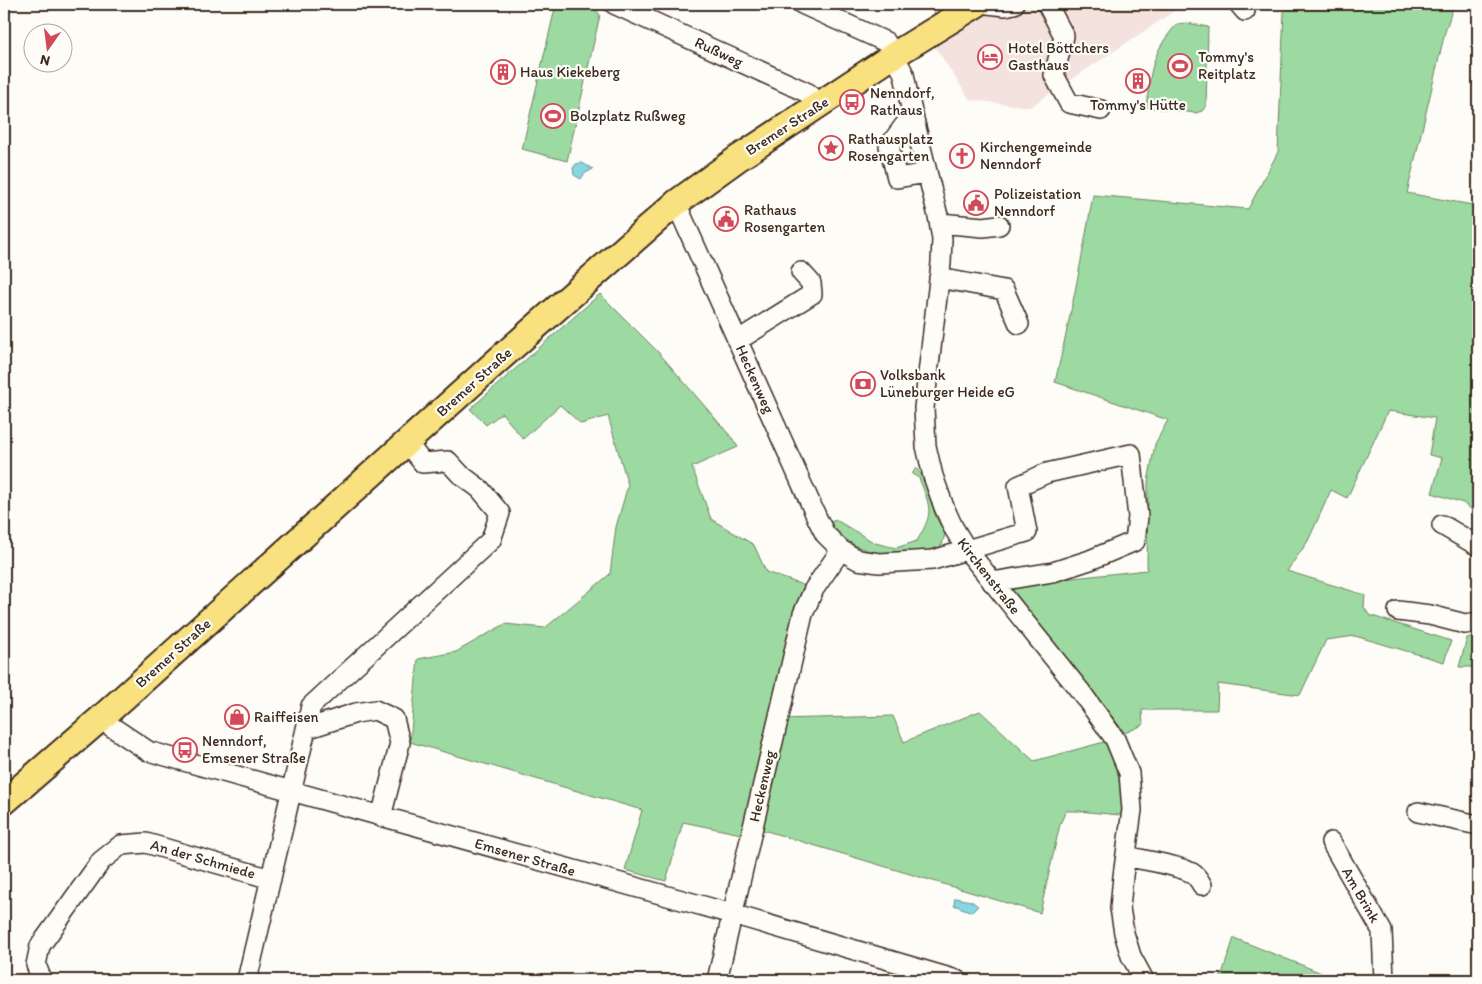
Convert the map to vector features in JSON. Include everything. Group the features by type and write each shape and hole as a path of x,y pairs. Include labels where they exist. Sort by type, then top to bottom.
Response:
{"main road":[{"name":"Bremer Straße","path":"4,802 100,719 406,442 676,203 737,159 817,106 977,4"}],"street":[{"name":"Rußweg","path":"614,4 808,93 817,106"},
{"name":"Kirchenstraße","path":"802,4 886,42 904,74 912,115 940,223 942,239 924,408 926,446 932,476 952,527 967,550 1081,692 1115,739 1129,773 1132,810 1120,908 1124,933 1131,956 1144,980"},
{"path":"988,4 1005,6 1014,4"},
{"path":"1047,4 1064,36 1054,75 1069,103 1101,110"},
{"path":"912,115 889,146 897,178 927,172"},
{"name":"Heckenweg","path":"676,203 825,534 841,550 858,560 878,563 933,560 1027,532 1018,486 1047,472 1131,454 1138,517 1135,541 1090,560 1053,572 992,582"},
{"path":"940,223 983,227 999,225"},
{"path":"737,341 812,294 811,283 801,272"},
{"path":"939,278 1010,286 1019,324"},
{"name":"An der Schmiede","path":"247,980 311,706 491,540 500,514 480,489 460,474 448,460 423,463 406,442"},
{"path":"1442,525 1478,546"},
{"name":"Heckenweg","path":"717,980 803,614 814,589 841,550"},
{"path":"1398,611 1430,615 1465,624 1478,622"},
{"path":"306,729 356,713 375,710 394,719 400,743 381,817"},
{"name":"Emsener Straße","path":"100,719 148,751 732,914 956,980"},
{"path":"1418,812 1478,825"},
{"name":"An der Schmiede","path":"42,980 36,965 40,946 100,860 121,845 146,842 271,879"},
{"name":"Am Brink","path":"1331,842 1382,931 1384,980"},
{"path":"1126,856 1190,872 1197,877 1202,885"}],"shaded area":[{"path":"974,4 1185,4 1030,107 970,100 929,38"}],"green space":[{"path":"556,4 587,4 593,6 600,15 567,161 522,149"},
{"path":"1290,4 1454,4 1445,32 1407,193 1478,206 1478,278 1471,319 1478,321 1478,514 1463,503 1432,493 1442,458 1429,455 1435,418 1388,411 1347,498 1331,490 1308,541 1287,571 1365,595 1364,607 1369,615 1451,641 1444,662 1355,636 1326,640 1300,695 1218,684 1217,710 1142,710 1143,725 1125,733 1008,585 1147,570 1148,482 1155,444 1168,420 1055,382 1076,289 1093,195 1248,209 1278,152 1284,11"},
{"name":"Tommy's Reitplatz","path":"1187,23 1208,27 1206,106 1202,111 1196,113 1146,107 1151,73 1157,54 1168,34 1177,24"},
{"path":"600,294 659,353 738,447 692,467 711,519 754,545 766,572 814,589 778,719 893,716 904,742 980,711 1034,761 1115,739 1131,816 1066,811 1060,824 1040,913 753,827 751,836 683,822 666,881 625,870 642,810 410,742 418,659 456,652 505,624 545,628 610,574 616,527 628,485 608,416 581,424 560,405 523,439 502,413 486,425 470,409"},
{"path":"916,468 923,477 936,517 945,534 942,545 934,551 891,555 874,553 854,545 828,523 836,520 875,543 896,548 917,541 926,523 929,510 919,478 912,474"},
{"path":"1478,635 1478,667 1459,667 1467,638"},
{"path":"1234,938 1324,974 1323,980 1220,980"}],"water":[{"path":"582,163 593,169 584,174 581,179 574,175 573,168 576,164"},
{"path":"955,898 971,901 978,906 972,912 954,905"}],"place":[{"name":"Hotel Böttchers Gasthaus","path":"990,57"},
{"name":"Tommy's Reitplatz","path":"1180,66"},
{"name":"Haus Kiekeberg","path":"503,72"},
{"name":"Tommy's Hütte","path":"1138,81"},
{"name":"Nenndorf, Rathaus","path":"852,102"},
{"name":"Bolzplatz Rußweg","path":"553,116"},
{"name":"Rathausplatz Rosengarten","path":"831,148"},
{"name":"Kirchengemeinde Nenndorf","path":"962,156"},
{"name":"Polizeistation Nenndorf","path":"976,203"},
{"name":"Rathaus Rosengarten","path":"726,219"},
{"name":"Volksbank Lüneburger Heide eG","path":"863,384"},
{"name":"Raiffeisen","path":"237,717"},
{"name":"Nenndorf, Emsener Straße","path":"185,750"}]}
